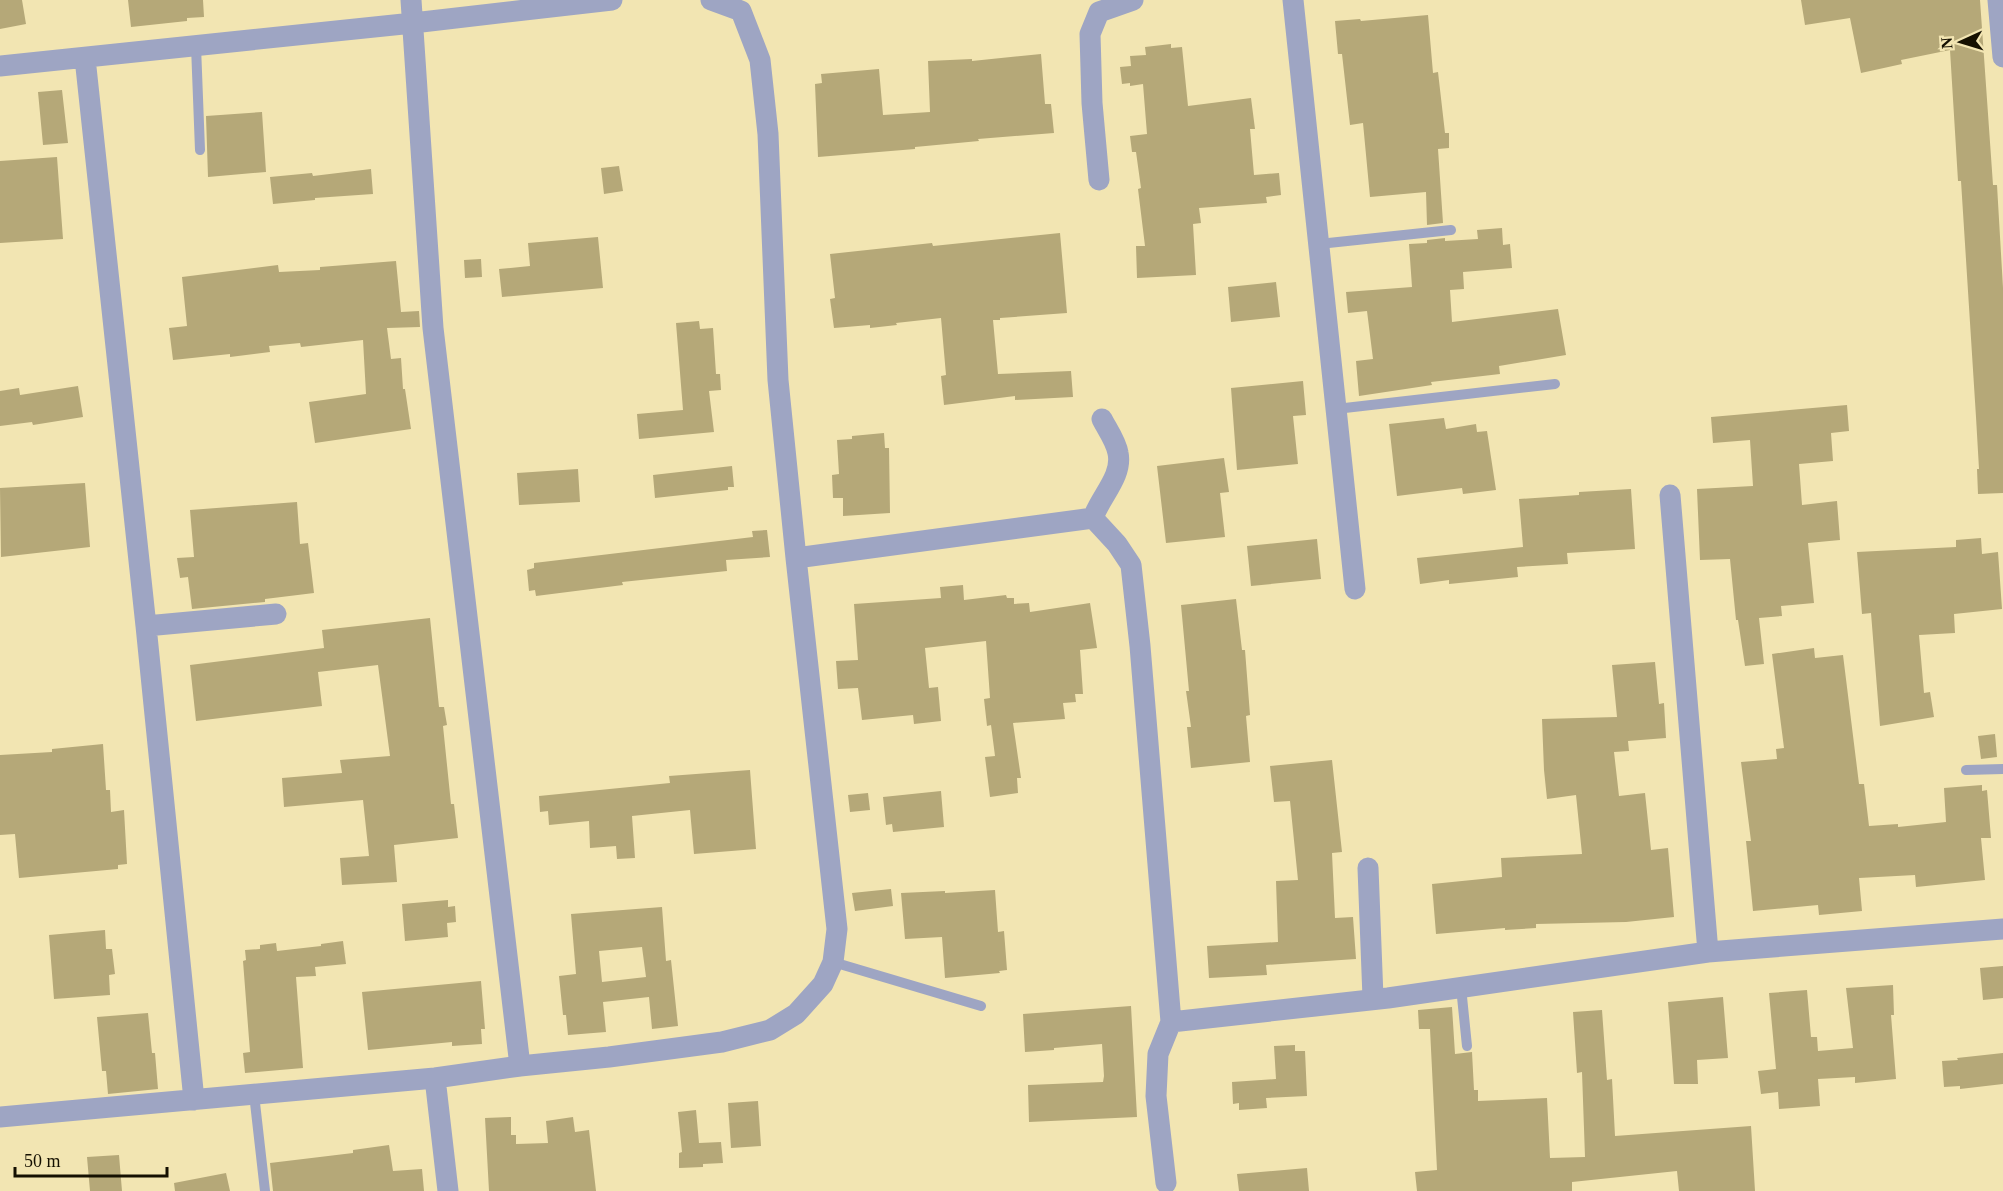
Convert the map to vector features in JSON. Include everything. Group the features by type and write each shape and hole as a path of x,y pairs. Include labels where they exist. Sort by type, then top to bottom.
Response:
{"street":[{"path":"411,0 433,328 520,1066"},
{"path":"0,66 612,0"},
{"path":"0,1117 435,1078 722,1042 770,1030 796,1014 823,984 833,962 837,929 778,380 768,134 760,60 741,11 711,0"},
{"path":"1099,180 1092,103 1090,34 1099,12 1133,0"},
{"path":"1293,0 1355,589"},
{"path":"1998,0 2003,57"},
{"path":"85,58 194,1100"},
{"path":"1093,518 1118,470 1118,453 1102,419"},
{"path":"1670,495 1708,952"},
{"path":"796,558 1093,518"},
{"path":"1093,518 1118,544 1131,565 1141,657 1171,1022 1158,1054 1156,1096 1167,1183"},
{"path":"146,626 276,614"},
{"path":"1368,868 1373,998"},
{"path":"1171,1022 1461,987 1708,952 2003,929"},
{"path":"435,1078 448,1191"}],"lane":[{"path":"196,46 200,150"},
{"path":"1319,244 1451,230"},
{"path":"1336,409 1555,384"},
{"path":"1966,770 2003,769"},
{"path":"833,962 981,1006"},
{"path":"1461,987 1467,1046"},
{"path":"254,1094 265,1191"}],"building":[{"path":"0,0 22,0 26,24 0,29"},
{"path":"128,0 203,0 204,17 131,27"},
{"path":"1801,0 1980,0 1993,185 1997,185 2003,288 2003,493 1978,494 1976,417 1950,50 1901,60 1902,64 1861,73 1850,18 1805,25"},
{"path":"1428,15 1433,73 1438,72 1445,133 1449,133 1449,148 1438,149 1443,223 1427,225 1426,192 1370,197 1363,123 1350,125 1342,54 1338,54 1335,21"},
{"path":"1171,44 1171,48 1182,47 1188,106 1251,98 1255,129 1250,129 1254,175 1279,173 1281,195 1266,197 1267,203 1199,208 1201,223 1193,224 1196,275 1137,278 1136,246 1145,246 1138,189 1141,188 1136,152 1132,152 1130,136 1147,134 1143,84 1130,86 1130,83 1122,84 1120,67 1131,66 1130,56 1146,55 1145,47"},
{"path":"1041,54 1045,104 1051,104 1054,133 978,139 979,141 915,147 915,149 818,157 815,84 822,83 821,74 879,69 883,115 930,112 928,61 972,59 972,61"},
{"path":"62,90 68,143 43,145 38,92"},
{"path":"262,112 266,172 208,177 206,116"},
{"path":"57,157 63,239 0,243 0,161"},
{"path":"619,166 623,191 604,194 601,168"},
{"path":"371,169 373,194 273,204 270,177 312,173 313,176"},
{"path":"1502,228 1503,245 1510,244 1512,268 1463,272 1464,289 1450,290 1452,322 1558,309 1566,355 1499,366 1500,374 1431,382 1432,385 1359,396 1356,361 1373,359 1367,311 1348,313 1346,292 1412,287 1409,244 1427,243 1427,240 1445,238 1445,241 1478,239 1477,230"},
{"path":"1060,233 1067,313 993,320 998,374 1071,371 1073,397 1015,400 1015,396 944,405 941,376 946,375 941,318 870,328 870,325 834,328 830,299 835,298 830,254"},
{"path":"598,237 603,288 502,297 499,269 530,266 528,243"},
{"path":"481,259 482,277 465,278 464,260"},
{"path":"396,261 401,312 419,311 420,327 387,328 391,359 401,358 403,389 405,389 411,429 315,443 309,402 366,394 363,340 301,347 300,343 269,346 270,352 173,360 169,328 187,326 182,277 278,265 279,272 320,270 320,267"},
{"path":"1276,282 1280,317 1231,322 1228,287"},
{"path":"699,321 700,329 713,328 716,374 720,374 721,390 709,391 714,432 639,439 637,414 683,410 676,323"},
{"path":"1303,381 1306,415 1293,416 1298,464 1237,470 1231,388"},
{"path":"78,386 83,417 33,425 32,422 0,426 0,391 19,388 20,395"},
{"path":"1847,405 1849,431 1831,433 1833,461 1799,464 1802,505 1837,501 1840,540 1808,543 1814,603 1781,606 1782,616 1759,618 1764,664 1745,666 1738,620 1736,620 1730,559 1700,560 1697,489 1753,486 1750,440 1713,443 1711,417"},
{"path":"1444,418 1446,429 1476,424 1477,432 1487,431 1496,490 1463,494 1462,488 1397,496 1389,424"},
{"path":"884,433 885,448 889,448 890,513 843,516 843,498 833,498 832,475 839,474 837,440"},
{"path":"1224,458 1229,492 1220,493 1225,537 1166,543 1157,466"},
{"path":"732,466 734,487 728,487 728,490 655,498 653,475"},
{"path":"578,469 580,502 519,505 517,473"},
{"path":"85,483 90,547 1,557 0,488"},
{"path":"1631,489 1635,549 1567,553 1568,564 1517,567 1518,577 1449,584 1449,580 1420,584 1417,558 1523,547 1519,499"},
{"path":"297,502 300,544 308,543 314,593 265,599 265,602 192,609 188,577 180,578 177,558 194,557 190,510"},
{"path":"767,530 770,557 726,560 727,571 622,582 623,585 536,596 535,590 529,591 527,570 534,568 534,563 753,537 752,531"},
{"path":"1981,538 1982,554 1998,552 2002,609 1954,614 1955,633 1919,635 1924,693 1930,692 1934,717 1880,726 1871,613 1862,614 1857,552 1956,547 1956,540"},
{"path":"1317,539 1321,579 1251,586 1247,546"},
{"path":"963,585 964,600 1006,595 1007,598 1014,598 1014,604 1029,603 1030,612 1090,603 1097,648 1080,650 1083,694 1075,694 1076,702 1063,703 1065,719 1013,723 1021,778 1017,778 1018,793 990,797 985,757 995,756 991,725 987,726 984,699 990,698 986,641 925,648 929,688 938,687 941,721 914,724 913,715 862,720 858,688 838,689 836,661 858,660 854,604 941,598 940,587"},
{"path":"1236,599 1242,650 1245,650 1250,715 1246,716 1250,762 1191,768 1187,727 1191,727 1186,691 1189,691 1181,605"},
{"path":"430,618 439,707 444,707 447,725 443,726 451,804 454,804 458,838 394,845 397,882 342,885 340,858 369,856 363,800 284,807 282,778 342,773 340,760 390,756 378,665 318,672 322,706 196,721 190,665 324,648 322,630"},
{"path":"1814,648 1815,658 1843,655 1859,784 1864,784 1869,826 1898,824 1898,827 1946,822 1944,788 1982,785 1982,791 1987,790 1991,838 1981,838 1985,880 1916,887 1915,875 1859,878 1862,911 1819,915 1818,905 1753,911 1746,841 1751,841 1741,762 1777,759 1776,749 1784,748 1772,654"},
{"path":"1655,662 1659,704 1664,703 1666,738 1628,741 1629,751 1614,752 1619,796 1645,793 1651,850 1668,848 1674,917 1626,922 1536,924 1536,928 1505,930 1505,928 1436,934 1432,884 1502,877 1501,858 1582,854 1576,795 1547,799 1542,719 1617,717 1612,665"},
{"path":"1995,734 1997,757 1981,759 1978,736"},
{"path":"103,744 106,790 110,790 111,812 124,810 127,864 118,865 118,869 19,878 15,834 0,835 0,755 52,752 52,749"},
{"path":"1332,760 1342,852 1332,853 1335,918 1353,917 1356,959 1266,965 1267,975 1209,978 1207,946 1278,942 1276,881 1298,880 1290,801 1274,802 1270,766"},
{"path":"750,770 756,849 694,854 690,810 632,816 635,858 617,859 616,846 590,848 589,821 549,825 548,811 540,812 539,796 670,783 669,776"},
{"path":"941,791 944,827 893,832 892,824 886,825 883,797"},
{"path":"868,793 870,810 850,812 848,795"},
{"path":"891,889 893,906 855,911 852,893"},
{"path":"995,890 998,932 1004,931 1007,970 999,971 1000,973 945,978 942,937 905,939 901,893"},
{"path":"448,900 448,907 455,906 456,922 447,923 448,937 405,941 402,904"},
{"path":"662,907 666,961 671,960 678,1026 652,1029 649,997 603,1002 606,1032 568,1035 566,1015 563,1015 559,976 576,974 571,914","holes":["642,947 646,977 602,982 599,951"]},
{"path":"105,930 106,949 112,949 115,974 109,975 110,995 54,999 49,935"},
{"path":"343,941 346,964 315,967 316,976 296,977 303,1068 245,1073 243,1053 250,1052 243,961 246,960 245,950 260,949 260,945 276,943 277,951"},
{"path":"2003,966 2003,998 1983,1000 1980,968"},
{"path":"481,981 485,1029 481,1029 482,1044 452,1046 452,1042 368,1050 362,992"},
{"path":"1893,985 1894,1015 1891,1015 1896,1079 1855,1083 1855,1077 1818,1079 1820,1106 1779,1109 1778,1092 1761,1094 1758,1071 1776,1069 1769,993 1807,990 1811,1037 1817,1037 1818,1051 1853,1048 1846,988"},
{"path":"1723,997 1728,1058 1697,1060 1698,1084 1674,1084 1668,1002"},
{"path":"1131,1006 1137,1117 1029,1122 1028,1085 1103,1082 1104,1076 1102,1044 1025,1052 1023,1014"},
{"path":"1452,1007 1455,1054 1472,1052 1474,1090 1478,1090 1478,1101 1547,1098 1550,1158 1585,1157 1582,1072 1577,1073 1573,1012 1602,1010 1607,1080 1612,1079 1615,1136 1751,1126 1755,1191 1679,1191 1677,1171 1572,1182 1572,1191 1417,1191 1415,1172 1437,1170 1430,1029 1419,1029 1418,1010"},
{"path":"148,1013 158,1089 108,1094 106,1071 102,1071 97,1017"},
{"path":"1295,1045 1295,1051 1305,1051 1307,1096 1266,1098 1267,1108 1239,1110 1239,1103 1233,1104 1232,1082 1276,1079 1274,1046"},
{"path":"2003,1053 2003,1084 1960,1089 1960,1086 1944,1087 1942,1061"},
{"path":"758,1101 761,1146 731,1148 728,1103"},
{"path":"696,1110 699,1143 721,1142 723,1163 679,1168 679,1153 682,1152 678,1112"},
{"path":"511,1117 511,1135 516,1135 516,1144 548,1143 546,1121 573,1117 575,1132 589,1130 596,1191 489,1191 485,1118"},
{"path":"389,1145 393,1171 422,1169 424,1191 273,1191 270,1163 353,1153 353,1150"},
{"path":"119,1155 122,1191 90,1191 87,1157"},
{"path":"1307,1168 1309,1191 1239,1191 1237,1174"},
{"path":"226,1173 230,1191 175,1191 174,1183"}]}
